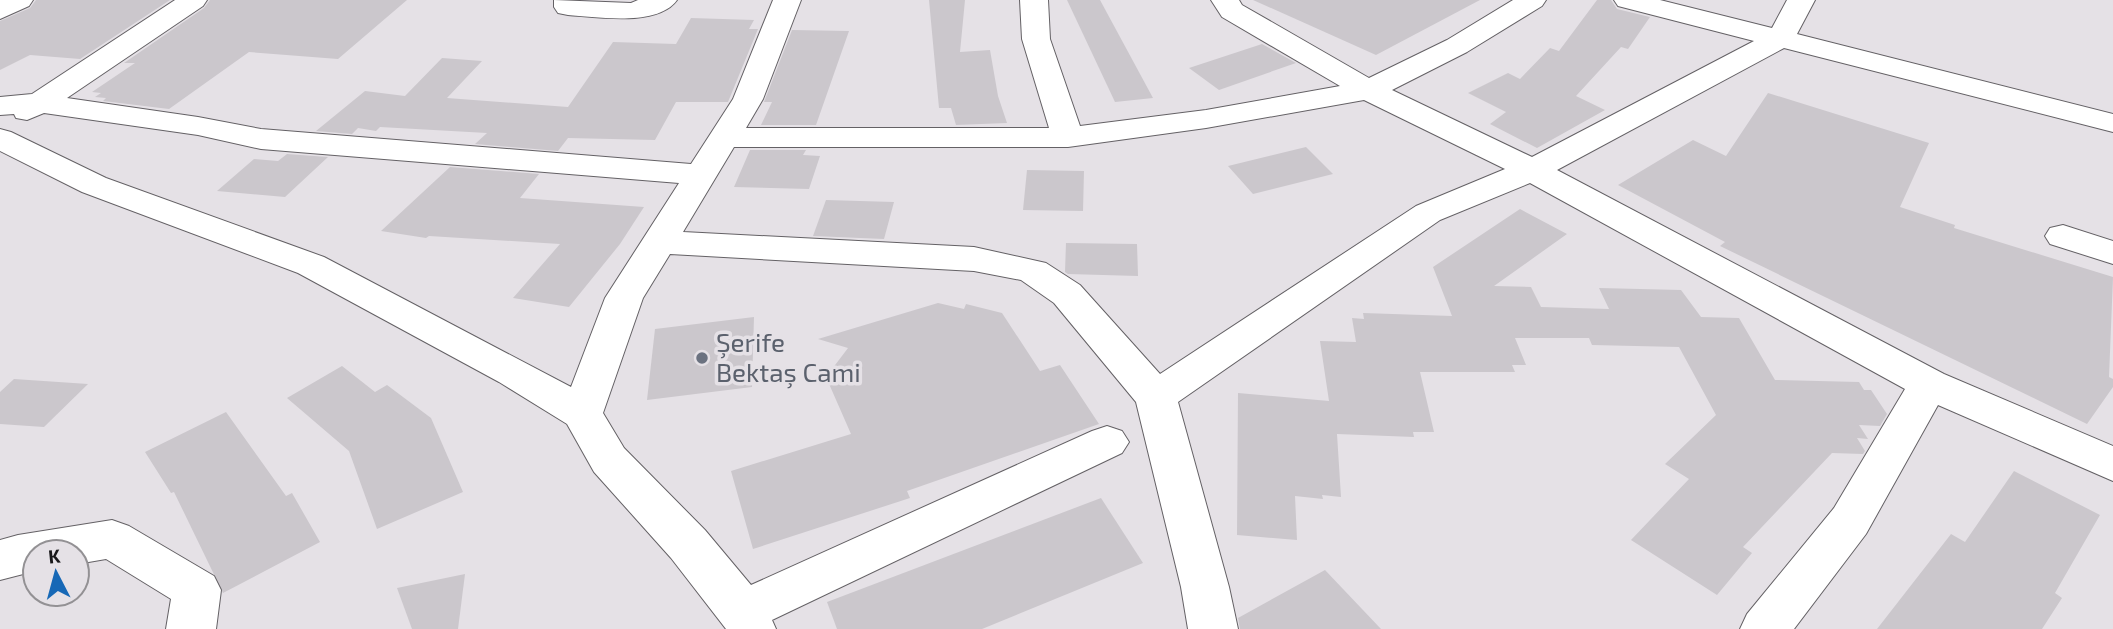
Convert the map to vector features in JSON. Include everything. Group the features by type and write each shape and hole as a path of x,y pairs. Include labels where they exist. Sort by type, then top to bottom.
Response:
{"street":[{"path":"0,11 19,0"},
{"path":"0,130 193,0"},
{"path":"568,0 568,8 634,12 663,0"},
{"path":"582,413 624,298 727,137 748,99 787,0"},
{"path":"1034,0 1036,39 1069,137"},
{"path":"1225,0 1232,11 1368,90 1532,170 1929,384 2113,464"},
{"path":"727,137 1069,137 1206,119 1368,90 1457,46 1532,0"},
{"path":"1628,0 2113,123"},
{"path":"1156,397 1428,213 1532,170 1782,38 1801,0"},
{"path":"0,106 37,103 198,126 261,139 703,174"},
{"path":"0,139 94,185 311,265 513,372 582,413 609,460 688,544 747,620 1107,442"},
{"path":"2063,236 2113,253"},
{"path":"660,242 974,260 1033,271 1067,294 1156,397 1205,587 1213,629"},
{"path":"1765,629 1850,521 1929,384"},
{"path":"0,560 18,554 112,539 197,590 191,629"}],"building":[{"path":"36,0 170,0 80,59 30,55 0,70 0,21 30,8"},
{"path":"210,0 407,0 338,59 249,52 169,109 103,101 106,98 95,97 101,93 92,92 135,63 124,63 204,8"},
{"path":"929,0 965,0 960,52 990,50 998,96 1007,123 956,125 951,108 939,108"},
{"path":"1067,0 1100,0 1153,98 1115,102"},
{"path":"1253,0 1480,0 1376,55"},
{"path":"1597,0 1611,0 1617,9 1650,17 1628,49 1621,47 1576,96 1605,110 1537,148 1490,124 1506,112 1468,93 1508,73 1520,79 1550,48 1559,51"},
{"path":"691,18 754,20 749,29 758,29 728,102 676,102 655,140 568,138 558,151 475,144 487,133 380,127 376,131 358,128 352,134 316,131 365,91 405,96 442,58 482,61 447,98 568,107 613,42 676,44"},
{"path":"792,30 849,31 816,125 761,125 772,102 764,102"},
{"path":"1262,44 1296,63 1219,90 1189,68"},
{"path":"1768,93 1929,143 1900,207 1955,225 1954,228 2113,277 2109,377 2113,379 2113,387 2087,424 1720,246 1725,242 1618,185 1693,140 1726,156"},
{"path":"1306,147 1333,174 1253,194 1228,166"},
{"path":"750,150 806,150 803,155 820,156 809,189 734,187"},
{"path":"287,154 328,157 285,197 217,191 254,159 278,161"},
{"path":"450,167 539,174 520,198 644,207 620,244 569,307 513,298 560,244 429,236 426,238 381,231"},
{"path":"1027,170 1084,171 1083,211 1023,210"},
{"path":"826,200 894,202 884,239 813,236"},
{"path":"1520,209 1567,234 1494,286 1531,287 1541,307 1609,309 1599,288 1681,290 1701,317 1739,318 1775,380 1859,382 1864,390 1871,390 1887,414 1880,426 1859,425 1868,439 1857,438 1865,451 1863,454 1832,453 1743,547 1752,553 1717,595 1631,540 1689,479 1665,464 1716,415 1679,347 1592,345 1589,338 1515,338 1526,365 1512,365 1515,372 1420,372 1434,432 1413,432 1414,437 1337,434 1341,497 1322,495 1323,499 1295,496 1297,540 1237,535 1238,393 1329,401 1320,341 1356,342 1352,318 1364,319 1363,313 1452,316 1433,267"},
{"path":"1066,243 1137,244 1138,276 1068,274 1065,272"},
{"path":"938,303 964,309 966,304 1002,313 1040,371 1060,365 1099,424 907,491 910,498 753,549 731,471 851,434 826,377 848,348 818,339"},
{"name":"Şerife Bektaş Cami","path":"754,317 752,387 647,400 655,329"},
{"path":"342,366 375,392 387,385 431,418 463,492 377,529 349,451 287,398"},
{"path":"14,379 88,384 44,427 0,424 0,392"},
{"path":"226,412 286,496 292,493 320,542 223,593 174,492 171,493 145,452"},
{"path":"2014,471 2100,515 2055,593 2062,598 2042,629 1877,629 1951,534 1965,542"},
{"path":"1101,498 1143,563 982,629 837,629 827,602"},
{"path":"1325,570 1381,629 1240,629 1238,618"},
{"path":"465,574 458,629 412,629 397,588"}],"place":[{"name":"Şerife Bektaş Cami","path":"702,358"}]}
